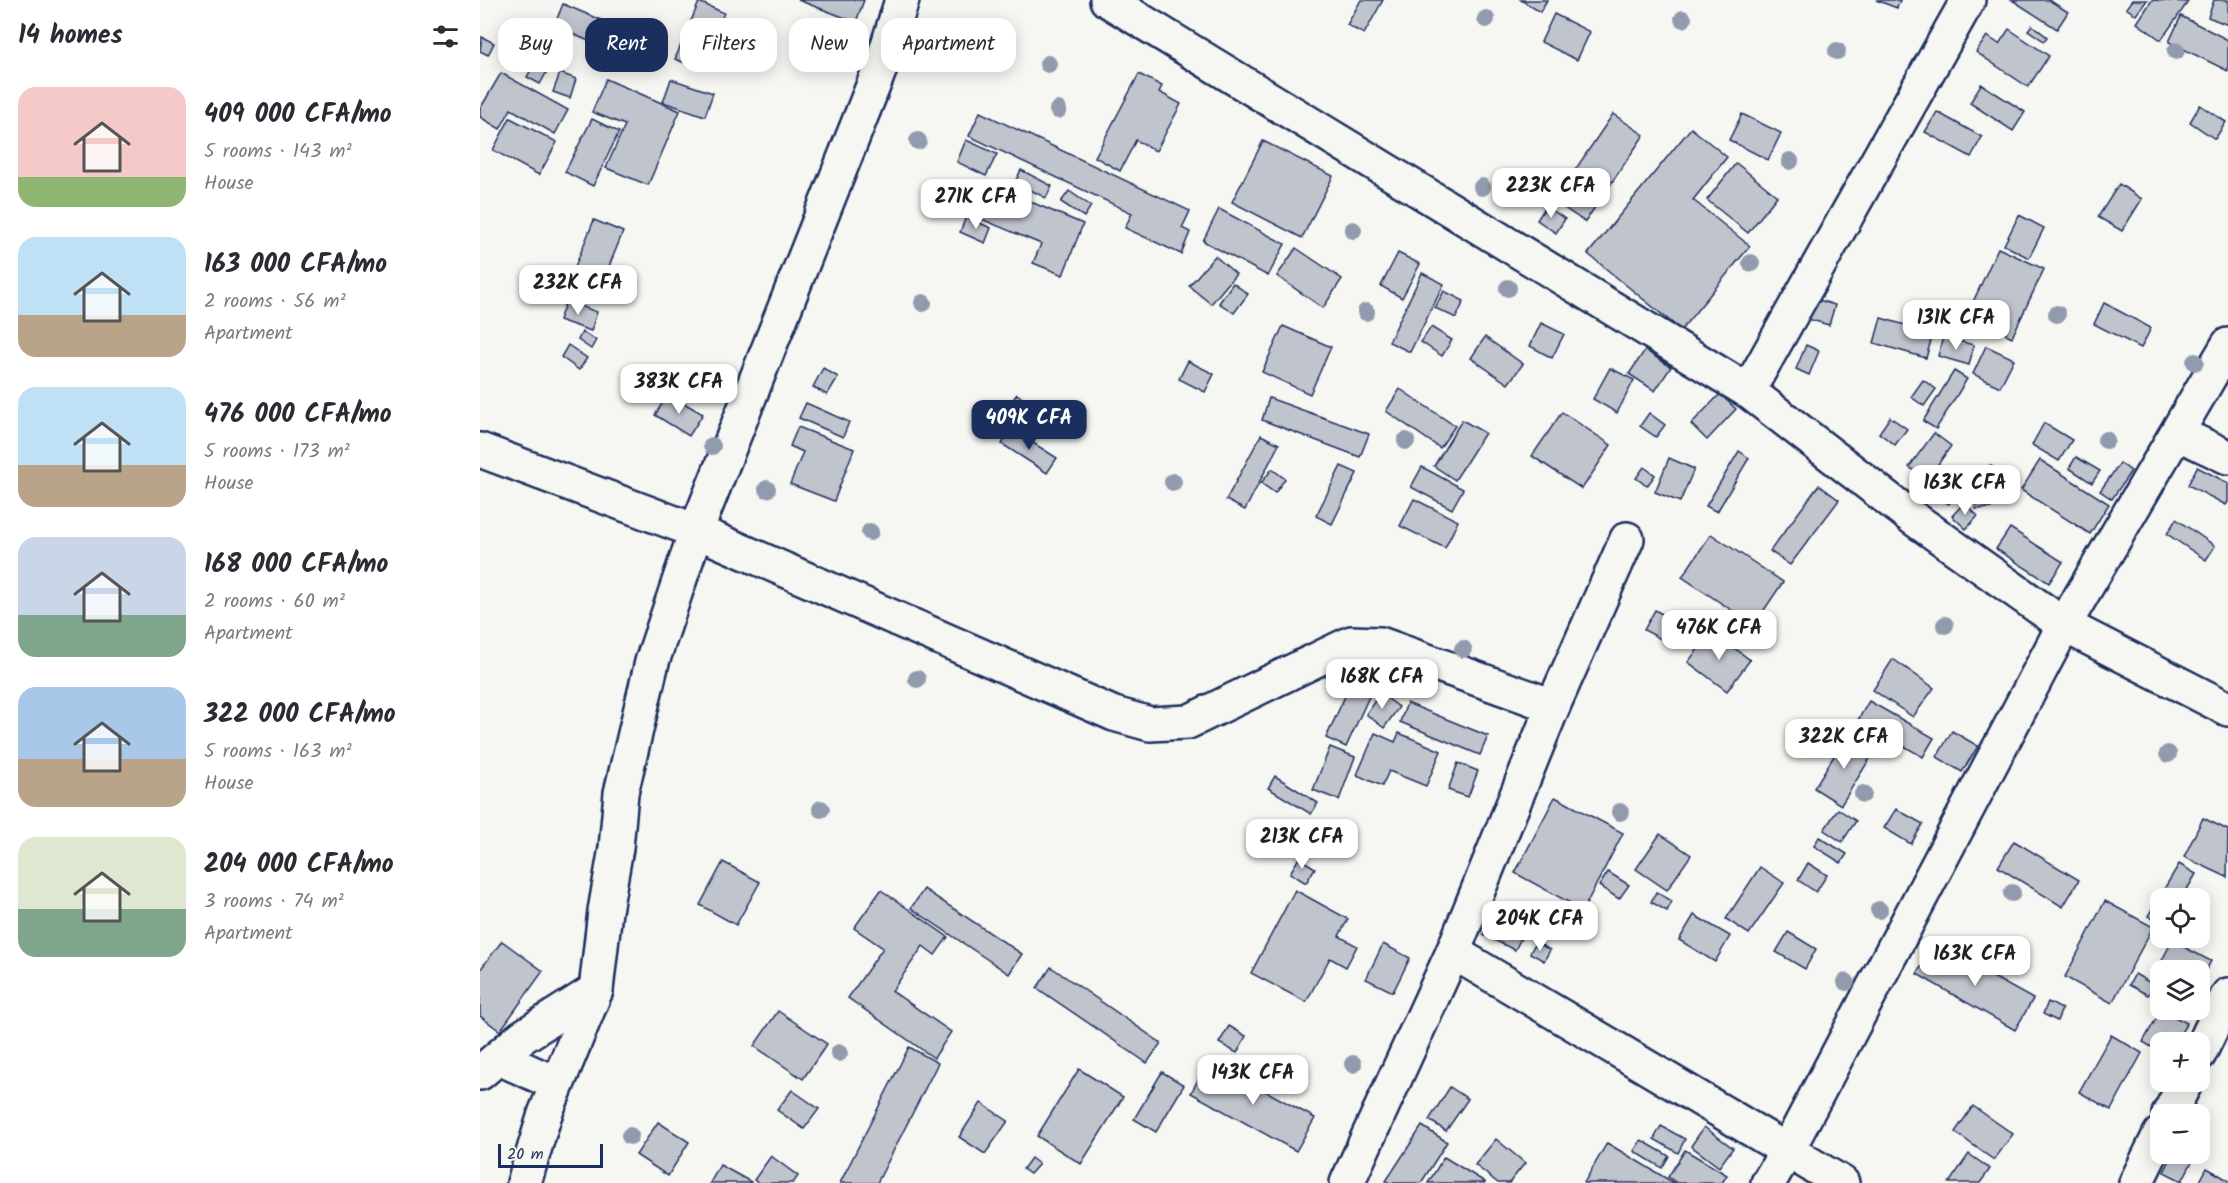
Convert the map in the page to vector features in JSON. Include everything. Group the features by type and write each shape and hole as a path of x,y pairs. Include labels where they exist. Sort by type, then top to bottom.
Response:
{"street":[{"path":"524,1183 557,1084 596,990 605,911 616,848 621,793 652,662 696,531 879,71 902,0"},
{"path":"1107,0 1748,392 1913,518 2064,625 2228,708"},
{"path":"1748,392 1968,0"},
{"path":"1768,1183 2064,625 2228,345"},
{"path":"2177,433 2228,457"},
{"path":"480,450 696,531 1114,714 1150,724 1188,722 1351,643 1380,644 1553,706"},
{"path":"1347,1183 1453,952 1553,706 1627,539"},
{"path":"1453,952 1842,1183"},
{"path":"489,1066 522,1037 596,990"},
{"path":"2210,1032 2228,995"},
{"path":"489,1066 557,1084"},
{"path":"2136,1183 2150,1154"}],"building":[{"path":"798,0 864,0 857,18 845,18"},
{"path":"1361,0 1383,0 1364,34 1347,25"},
{"path":"1521,0 1547,0 1540,12"},
{"path":"1876,0 1900,0 1897,8"},
{"path":"2012,0 2049,0 2068,12 2057,29"},
{"path":"2132,0 2147,0 2136,15 2126,8"},
{"path":"2152,0 2188,2 2161,40 2137,23"},
{"path":"2214,0 2228,0 2228,25 2208,17"},
{"path":"699,2 724,13 722,18 692,18"},
{"path":"563,4 596,18 585,18 585,39 573,34 573,18 557,18"},
{"path":"1554,14 1590,32 1577,60 1541,42"},
{"path":"2181,16 2228,40 2228,71 2169,42"},
{"path":"2032,25 2047,37 2044,41 2028,30"},
{"path":"2009,29 2049,56 2028,87 1976,52 1987,36 1999,44"},
{"path":"482,37 494,43 488,55 480,51"},
{"path":"680,47 680,61 675,59"},
{"path":"530,72 547,72 540,84 527,77"},
{"path":"501,73 568,110 555,134 511,109 500,129 480,117 480,109"},
{"path":"560,73 576,79 570,98 553,92"},
{"path":"1139,74 1162,86 1159,92 1181,104 1156,151 1136,140 1120,171 1095,157"},
{"path":"606,79 680,111 648,185 606,168 625,125 592,112"},
{"path":"671,79 713,93 705,116 663,102"},
{"path":"1981,84 2025,112 2013,131 1970,103"},
{"path":"2200,105 2226,122 2215,139 2190,122"},
{"path":"980,112 1190,211 1182,228 1190,232 1181,254 1125,228 1132,213 969,136"},
{"path":"1937,112 1982,137 1971,157 1925,132"},
{"path":"1613,114 1644,135 1585,222 1554,201"},
{"path":"1742,114 1781,133 1768,160 1729,140"},
{"path":"510,118 557,142 539,175 493,150"},
{"path":"592,119 619,132 593,186 565,172"},
{"path":"1691,128 1727,157 1693,200 1750,246 1681,330 1588,254"},
{"path":"966,140 997,154 986,176 957,162"},
{"path":"1263,141 1333,176 1302,238 1232,202"},
{"path":"1736,163 1777,196 1748,233 1707,200"},
{"path":"1021,170 1052,186 1046,198 1015,182"},
{"path":"951,182 1012,207 1017,196 1083,224 1063,275 1033,263 1041,244 943,203"},
{"path":"2119,184 2142,199 2122,231 2098,217"},
{"path":"1069,191 1091,206 1084,217 1061,202"},
{"path":"1546,206 1565,219 1556,233 1537,220"},
{"path":"1219,209 1285,244 1268,276 1203,241"},
{"path":"2019,215 2044,228 2029,258 2004,245"},
{"path":"966,217 991,228 985,243 960,232"},
{"path":"594,220 623,232 603,281 574,269"},
{"path":"1296,248 1342,279 1323,308 1277,276"},
{"path":"1998,248 2044,269 2012,337 1967,315"},
{"path":"1398,253 1420,264 1402,298 1381,286"},
{"path":"1215,256 1236,274 1211,304 1189,286"},
{"path":"1422,273 1444,284 1410,352 1389,342"},
{"path":"1233,283 1248,294 1234,313 1219,303"},
{"path":"1444,291 1464,301 1456,318 1435,308"},
{"path":"1815,299 1835,305 1829,325 1808,319"},
{"path":"566,301 597,312 591,331 559,320"},
{"path":"2104,303 2151,328 2141,348 2094,324"},
{"path":"1881,318 1933,333 1926,358 1874,343"},
{"path":"1541,323 1564,334 1552,358 1530,346"},
{"path":"1283,326 1331,347 1310,394 1262,372"},
{"path":"1431,327 1452,340 1442,356 1421,342"},
{"path":"582,332 596,340 591,349 578,340"},
{"path":"1485,337 1523,364 1508,384 1471,358"},
{"path":"1943,337 1974,345 1969,365 1938,356"},
{"path":"568,345 587,358 579,370 561,357"},
{"path":"1806,345 1819,351 1809,375 1796,369"},
{"path":"1986,346 2014,359 2000,387 1973,374"},
{"path":"1645,350 1671,367 1655,391 1629,374"},
{"path":"1188,361 1214,374 1205,392 1179,379"},
{"path":"823,368 838,377 827,395 813,387"},
{"path":"1610,368 1634,380 1617,413 1593,399"},
{"path":"1954,371 1967,379 1936,429 1923,421"},
{"path":"1923,380 1936,389 1924,406 1911,397"},
{"path":"1400,389 1455,426 1440,448 1386,411"},
{"path":"668,394 703,414 689,436 655,415"},
{"path":"1017,394 1048,418 1032,439 1001,415"},
{"path":"1720,394 1736,409 1707,440 1691,424"},
{"path":"1269,398 1369,434 1360,457 1262,420"},
{"path":"806,403 849,422 843,437 799,418"},
{"path":"1562,412 1611,445 1582,489 1532,456"},
{"path":"1649,413 1665,425 1656,437 1640,426"},
{"path":"1890,417 1907,429 1895,445 1879,433"},
{"path":"1462,420 1485,433 1455,480 1434,466"},
{"path":"2044,423 2072,440 2059,461 2032,445"},
{"path":"798,427 854,449 834,501 790,484 803,452 790,446"},
{"path":"1011,429 1057,458 1047,473 1002,444"},
{"path":"1934,433 1951,446 1927,480 1909,467"},
{"path":"1261,435 1279,444 1245,510 1226,500"},
{"path":"1739,451 1749,458 1717,512 1706,506"},
{"path":"2076,457 2100,471 2092,483 2069,468"},
{"path":"1669,458 1694,469 1680,502 1655,492"},
{"path":"2040,460 2109,504 2090,534 2021,490"},
{"path":"2120,463 2131,471 2112,499 2100,491"},
{"path":"1990,465 2016,484 2005,499 1980,480"},
{"path":"1341,466 1357,473 1332,524 1316,516"},
{"path":"1422,467 1463,489 1452,509 1411,487"},
{"path":"1644,467 1655,475 1647,486 1636,478"},
{"path":"2197,467 2228,483 2226,505 2188,485"},
{"path":"1272,469 1285,479 1275,493 1261,483"},
{"path":"1947,473 1961,482 1949,504 1934,495"},
{"path":"1819,485 1839,500 1790,565 1770,551"},
{"path":"1990,494 1991,508 1976,509 1975,495"},
{"path":"1414,499 1458,521 1445,548 1400,526"},
{"path":"1964,503 1978,516 1966,529 1952,516"},
{"path":"2176,519 2215,546 2206,560 2167,534"},
{"path":"2010,528 2063,562 2049,583 1996,549"},
{"path":"1711,534 1783,582 1754,625 1682,577"},
{"path":"1655,610 1671,619 1661,639 1644,630"},
{"path":"1712,631 1750,660 1727,691 1688,662"},
{"path":"1893,659 1934,688 1913,717 1873,690"},
{"path":"1352,681 1372,690 1346,747 1326,738"},
{"path":"1380,693 1399,707 1384,728 1366,714"},
{"path":"1869,701 1934,738 1923,757 1858,720"},
{"path":"1407,703 1488,736 1480,755 1400,722"},
{"path":"1952,731 1978,746 1962,772 1937,757"},
{"path":"1375,733 1395,742 1399,733 1441,751 1426,786 1389,771 1382,786 1357,775"},
{"path":"1847,735 1874,752 1841,805 1814,788"},
{"path":"1330,747 1355,757 1339,800 1313,790"},
{"path":"1458,763 1478,771 1468,797 1448,790"},
{"path":"1275,776 1318,803 1311,814 1268,788"},
{"path":"1555,797 1623,833 1583,910 1515,873"},
{"path":"1838,809 1856,821 1842,842 1824,830"},
{"path":"1896,809 1923,824 1911,844 1884,828"},
{"path":"2203,818 2228,830 2227,877 2184,857"},
{"path":"1660,834 1691,855 1667,890 1636,869"},
{"path":"1819,837 1847,854 1841,863 1814,846"},
{"path":"2014,841 2079,880 2063,907 1998,867"},
{"path":"1299,858 1315,868 1306,883 1290,873"},
{"path":"723,862 760,882 736,925 700,905"},
{"path":"1808,863 1827,875 1816,892 1798,880"},
{"path":"2179,864 2196,874 2188,888 2165,888"},
{"path":"1760,867 1784,883 1749,934 1726,919"},
{"path":"1608,872 1629,885 1619,899 1599,886"},
{"path":"924,889 1022,954 1009,974 911,908"},
{"path":"881,890 948,937 935,955 923,946 892,991 951,1032 934,1058 848,998 883,948 854,928"},
{"path":"1295,890 1348,919 1339,936 1357,946 1346,967 1330,958 1306,1002 1251,973"},
{"path":"1656,892 1672,901 1667,911 1651,902"},
{"path":"2105,901 2150,925 2150,933 2112,1003 2065,977"},
{"path":"1492,914 1526,928 1515,950 1483,935"},
{"path":"1694,915 1730,936 1715,962 1679,940"},
{"path":"1788,932 1816,949 1805,969 1776,952"},
{"path":"502,941 543,971 500,1031 480,1016 480,970"},
{"path":"1536,942 1550,950 1544,961 1530,953"},
{"path":"1383,944 1410,958 1393,992 1366,979"},
{"path":"1934,944 2033,999 2015,1030 1917,974"},
{"path":"2168,948 2186,948 2209,960 2162,960"},
{"path":"1051,967 1161,1043 1147,1063 1037,988"},
{"path":"2135,974 2150,983 2150,992 2148,995 2129,985"},
{"path":"2048,1002 2062,1009 2057,1021 2043,1014"},
{"path":"778,1011 827,1044 803,1079 754,1046"},
{"path":"2155,1020 2181,1020 2187,1023 2181,1032 2150,1032 2150,1046 2143,1042"},
{"path":"1229,1026 1246,1036 1237,1053 1219,1043"},
{"path":"2111,1035 2142,1053 2111,1110 2079,1092"},
{"path":"909,1047 938,1063 877,1183 840,1183"},
{"path":"1209,1060 1315,1118 1296,1151 1191,1093"},
{"path":"1079,1069 1123,1097 1081,1164 1037,1136"},
{"path":"1162,1072 1184,1085 1156,1132 1134,1119"},
{"path":"1450,1087 1468,1099 1446,1131 1429,1120"},
{"path":"792,1090 819,1109 804,1129 777,1110"},
{"path":"981,1103 1008,1121 985,1154 959,1137"},
{"path":"1973,1106 2013,1134 1994,1160 1955,1132"},
{"path":"658,1122 689,1142 668,1176 636,1155"},
{"path":"1422,1126 1447,1142 1421,1183 1386,1181"},
{"path":"1661,1126 1685,1139 1678,1153 1654,1139"},
{"path":"1704,1127 1733,1148 1719,1167 1691,1146"},
{"path":"1496,1139 1525,1163 1509,1183 1498,1183 1475,1165"},
{"path":"1641,1140 1669,1156 1662,1168 1634,1151"},
{"path":"1607,1143 1674,1183 1584,1183"},
{"path":"1685,1150 1727,1175 1722,1183 1677,1183 1668,1177"},
{"path":"1969,1154 1990,1169 1980,1183 1949,1183"},
{"path":"771,1156 798,1176 793,1183 758,1183 754,1180"},
{"path":"1444,1157 1485,1182 1485,1183 1428,1183"},
{"path":"1031,1158 1039,1164 1030,1174 1023,1169"},
{"path":"2168,1164 2191,1164 2182,1181 2164,1172"},
{"path":"720,1165 751,1182 710,1183"},
{"path":"2207,1168 2228,1180 2228,1183 2199,1183"}]}
